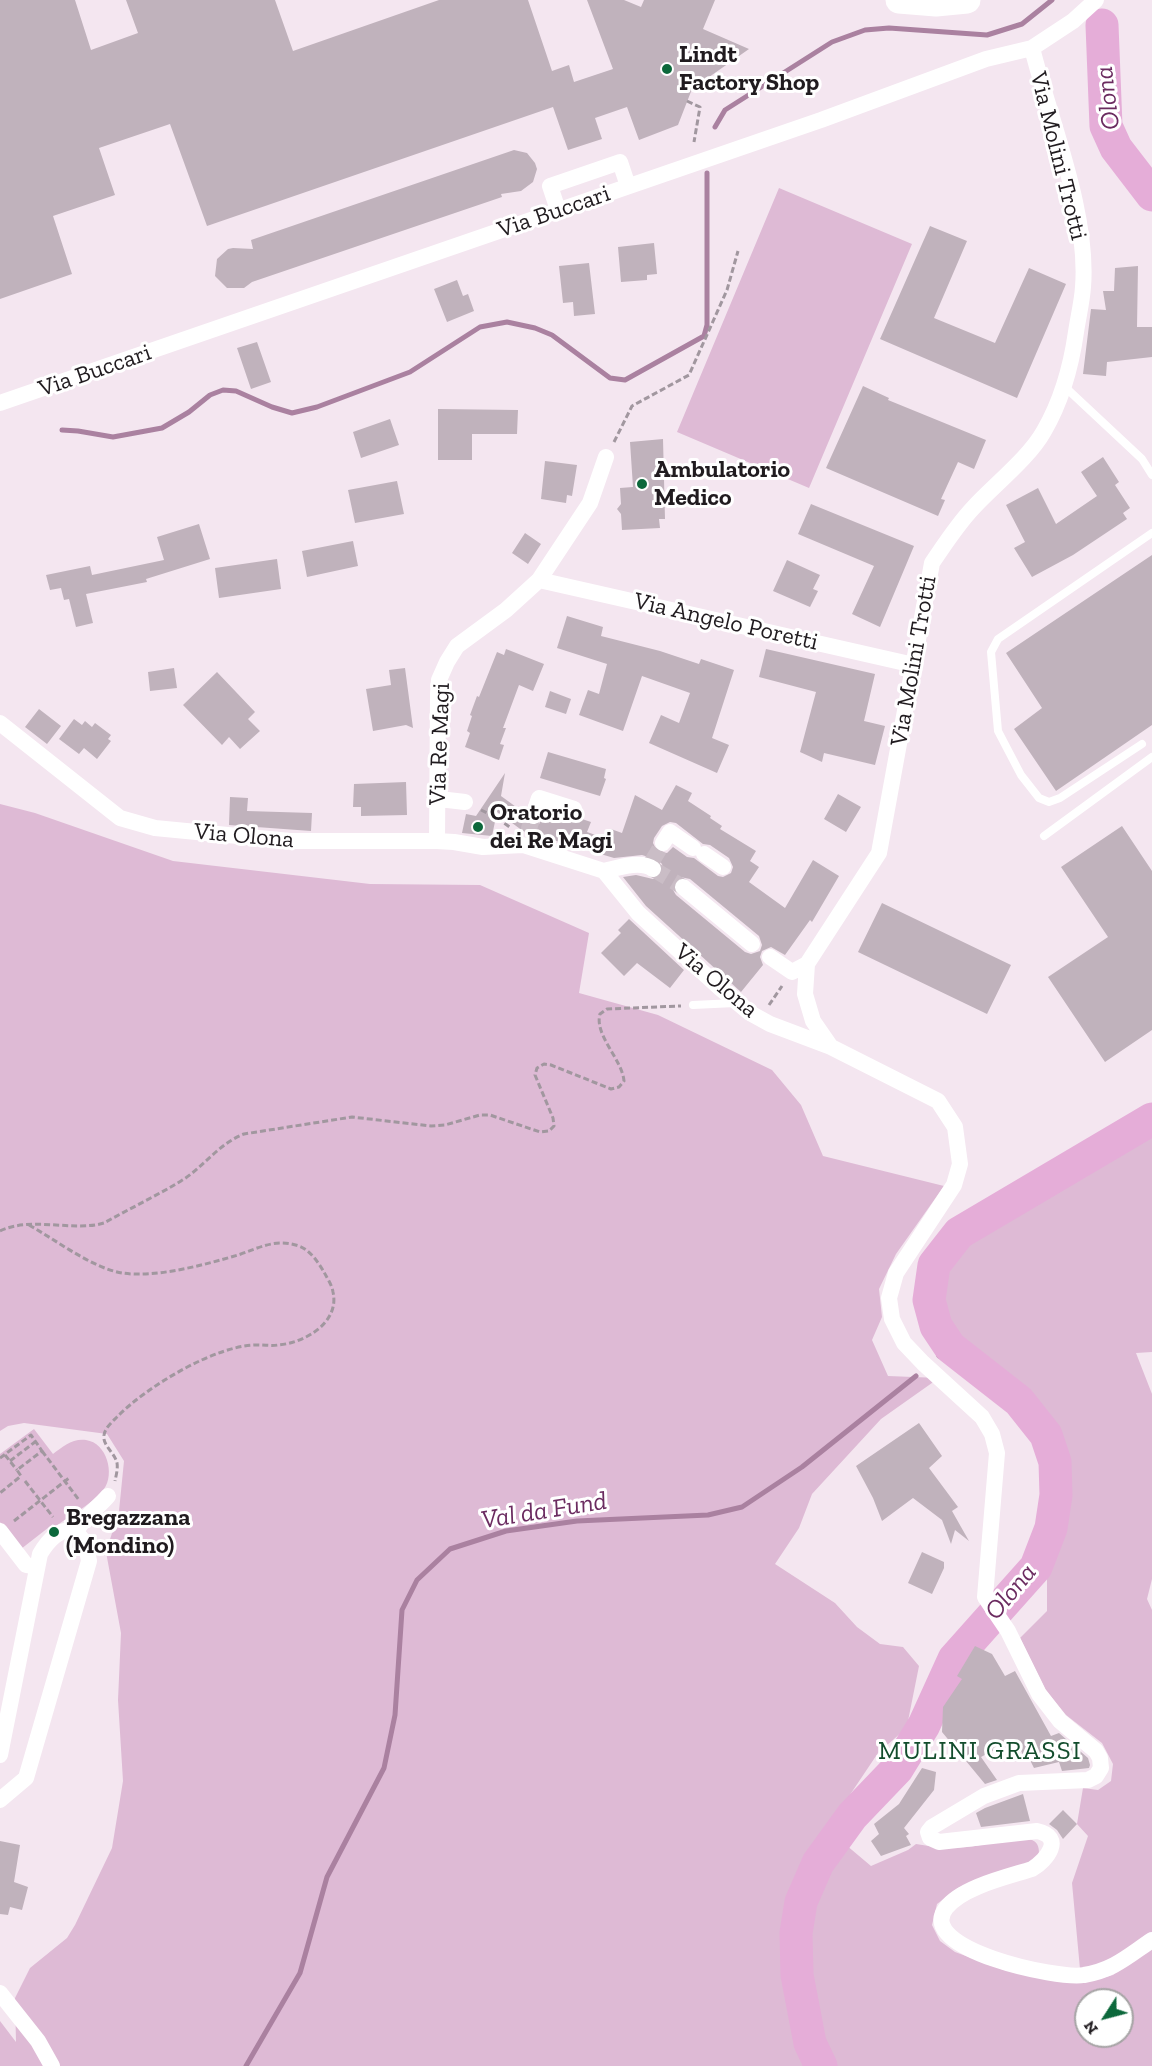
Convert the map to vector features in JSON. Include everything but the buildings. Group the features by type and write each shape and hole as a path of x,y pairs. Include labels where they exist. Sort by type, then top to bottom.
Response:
{"main road":[{"path":"899,0 936,3 967,0"}],"street":[{"name":"Via Buccari","path":"0,404 821,120 986,58 1032,48 1073,21 1096,0"},
{"name":"Via Molini Trotti","path":"831,1047 813,1021 805,994 807,964 879,853 932,563 971,510 1044,432 1065,387 1083,287 1081,242 1070,184 1032,48"},
{"path":"558,210 550,186 620,162 628,186"},
{"name":"Via Re Magi","path":"437,841 439,680 457,646 506,610 539,580 590,503 606,457"},
{"name":"Via Angelo Poretti","path":"539,580 914,664"},
{"name":"Via Olona","path":"0,723 120,818 155,828 270,839 437,841 483,847 527,832 604,871 638,913 738,1003 760,1018 831,1047 938,1101 955,1127 960,1164 954,1185 896,1273 889,1298 892,1319 904,1342 923,1363 982,1417 992,1434 997,1453 986,1597 1008,1631 1039,1694 1060,1721 1096,1751 1101,1758 1101,1768 1096,1776 1088,1780 1019,1783 984,1796 932,1827 928,1832 930,1839 939,1842 1037,1831 1044,1832 1052,1844 1049,1854 1042,1863 1032,1869 963,1894 944,1909 942,1923 948,1936 959,1945 1015,1966 1042,1973 1082,1976 1111,1969 1152,1940"},
{"path":"527,832 539,798 574,809"},
{"name":"Via Re Magi","path":"439,799 465,802"},
{"path":"663,832 723,867"},
{"path":"604,871 651,866"},
{"path":"683,887 752,944"},
{"path":"770,957 792,972 807,964"},
{"path":"76,1532 82,1519 108,1496"},
{"path":"0,1755 40,1554 51,1539 66,1530 76,1532 86,1544 88,1561 26,1779 0,1800"},
{"path":"0,1531 26,1564 37,1567"},
{"path":"0,1993 38,2041 52,2066"}],"lane":[{"path":"1065,387 1142,459 1152,475"},
{"path":"1142,744 1060,798 1049,802 1039,798 1021,775 998,731 991,652 998,639 1152,533"},
{"path":"1044,836 1152,757"},
{"path":"693,1005 738,1003"}],"path":[{"path":"687,101 700,107 694,142"},
{"path":"606,457 632,406 689,375 727,290 738,251"},
{"path":"465,802 496,817 518,833 527,832"},
{"path":"760,1018 792,972"},
{"path":"0,1231 8,1227 29,1225 93,1226 104,1223 183,1180 221,1146 244,1134 352,1117 431,1126 444,1125 480,1115 490,1115 540,1132 549,1131 554,1126 554,1118 535,1075 537,1068 544,1064 551,1065 611,1089 618,1087 624,1081 623,1072 601,1031 598,1021 600,1014 607,1009 693,1005"},
{"path":"29,1225 93,1262 119,1272 140,1274 162,1273 239,1255 259,1246 280,1243 301,1246 317,1260 334,1293 334,1308 328,1321 302,1339 279,1345 248,1344 219,1353 144,1392 131,1402 111,1422 104,1436 117,1464 114,1487 108,1496"},
{"path":"0,1458 31,1435 90,1514"},
{"path":"10,1461 35,1442"},
{"path":"17,1470 42,1451"},
{"path":"1,1490 21,1476 5,1455"},
{"path":"0,1531 69,1478"},
{"path":"25,1481 56,1520"}],"shaded area":[{"path":"779,188 912,244 809,488 677,432"},
{"path":"0,804 35,813 173,861 370,884 480,885 589,933 579,993 658,1015 772,1070 801,1105 823,1156 944,1186 896,1254 879,1289 882,1317 872,1340 888,1376 939,1378 881,1419 812,1494 799,1528 775,1564 835,1603 857,1627 880,1644 903,1647 919,1666 908,1721 902,1732 878,1753 827,1829 871,1866 908,1850 916,1844 954,1848 1020,1839 1034,1841 1038,1846 1039,1855 1030,1863 958,1888 937,1904 932,1925 940,1941 955,1952 1004,1970 1083,1983 1113,1975 1152,1947 1152,2066 0,2066 0,2021 16,2042 15,1998 30,1968 67,1938 75,1925 112,1848 123,1781 118,1700 121,1633 106,1552 119,1511 124,1461 107,1434 24,1423 8,1426 0,1431"},
{"path":"1152,1135 1152,1352 1136,1353 1152,1394 1152,1579 1147,1599 1152,1610 1152,1933 1110,1962 1080,1969 1072,1883 1088,1836 1077,1824 1083,1788 1098,1790 1111,1781 1113,1764 1102,1743 1066,1715 1045,1689 1020,1638 1047,1611 1047,1561 1061,1529 1067,1492 1065,1459 1054,1429 1021,1387 962,1339 946,1318 940,1295 945,1268 965,1240"},
{"path":"34,1429 53,1454 77,1440 93,1442 104,1453 109,1475 104,1489 94,1499 55,1527 53,1524 21,1549 0,1522 0,1454"}],"waterway":[{"path":"715,127 725,110 832,42 865,30 889,28 987,35 1022,24 1052,0"},
{"name":"Olona","path":"1102,25 1106,126 1116,148 1152,195"},
{"path":"62,430 113,437 162,428 189,412 210,395 223,390 236,391 292,413 317,407 410,372 480,327 507,322 535,328 552,335 610,378 625,380 704,336 707,325 707,173"},
{"name":"Olona","path":"821,2066 810,2043 797,1975 796,1933 801,1902 818,1863 852,1816 897,1769 924,1725 954,1659 1036,1567 1051,1528 1056,1495 1055,1462 1046,1435 1019,1401 950,1347 936,1326 929,1300 934,1265 959,1233 1152,1119"},
{"path":"939,1356 950,1347"},
{"name":"Val da Fund","path":"246,2066 300,1973 327,1877 384,1768 395,1715 402,1610 417,1580 450,1549 506,1531 577,1521 708,1515 742,1507 802,1467 916,1376"}],"tunnel":[{"path":"528,832 533,816"},
{"path":"651,863 663,843"},
{"path":"653,869 683,887"}],"place":[{"name":"Lindt Factory Shop","path":"667,69"},
{"name":"Ambulatorio Medico","path":"642,484"},
{"name":"Oratorio dei Re Magi","path":"478,827"},
{"name":"Bregazzana (Mondino)","path":"54,1532"}],"district":[{"name":"MULINI GRASSI","path":"980,1752"}]}
